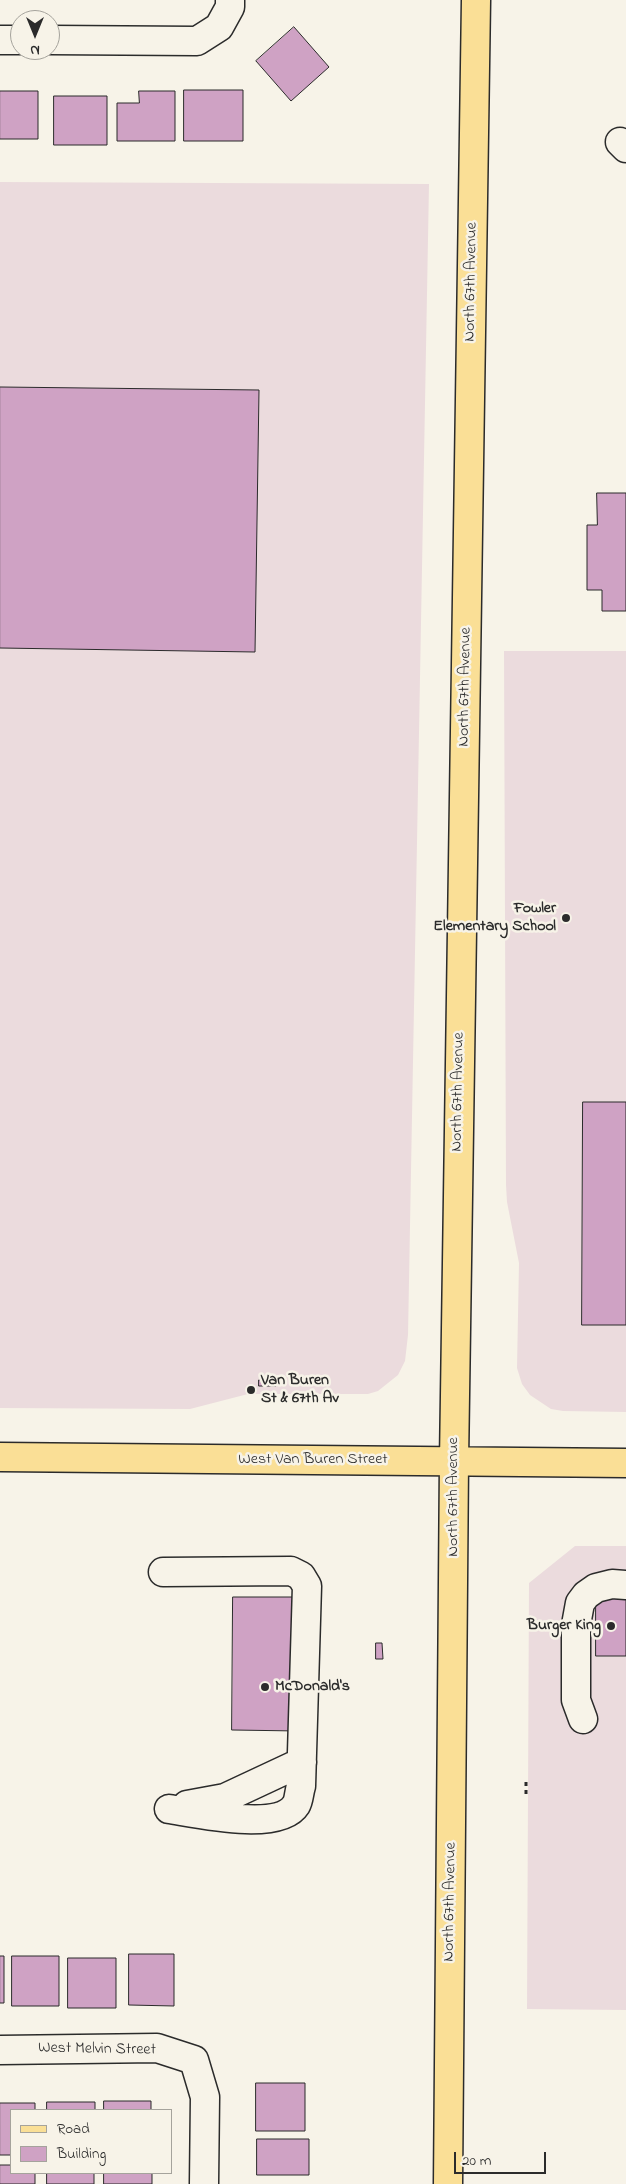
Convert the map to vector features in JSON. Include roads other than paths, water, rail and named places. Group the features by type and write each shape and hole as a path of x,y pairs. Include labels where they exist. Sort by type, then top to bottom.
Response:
{"main road":[{"name":"North 67th Avenue","path":"448,2184 454,1461 476,0"},
{"name":"West Van Buren Street","path":"0,1457 626,1463"}],"street":[{"path":"60,40 197,41 219,27 230,7 230,0"},
{"path":"164,1572 291,1571 300,1576 308,1586 302,1762 301,1786 296,1805 277,1817 219,1817 169,1809 225,1798 302,1762"},
{"path":"583,1719 576,1700 576,1625 580,1604 586,1595 596,1588 612,1584 626,1585"},
{"name":"West Melvin Street","path":"0,2050 157,2048 194,2060 205,2097 204,2184"}],"place":[{"name":"Fowler Elementary School","path":"566,918"},
{"name":"Van Buren St & 67th Av","path":"251,1390"},
{"name":"Burger King","path":"611,1626"},
{"name":"McDonald's","path":"265,1687"}]}
